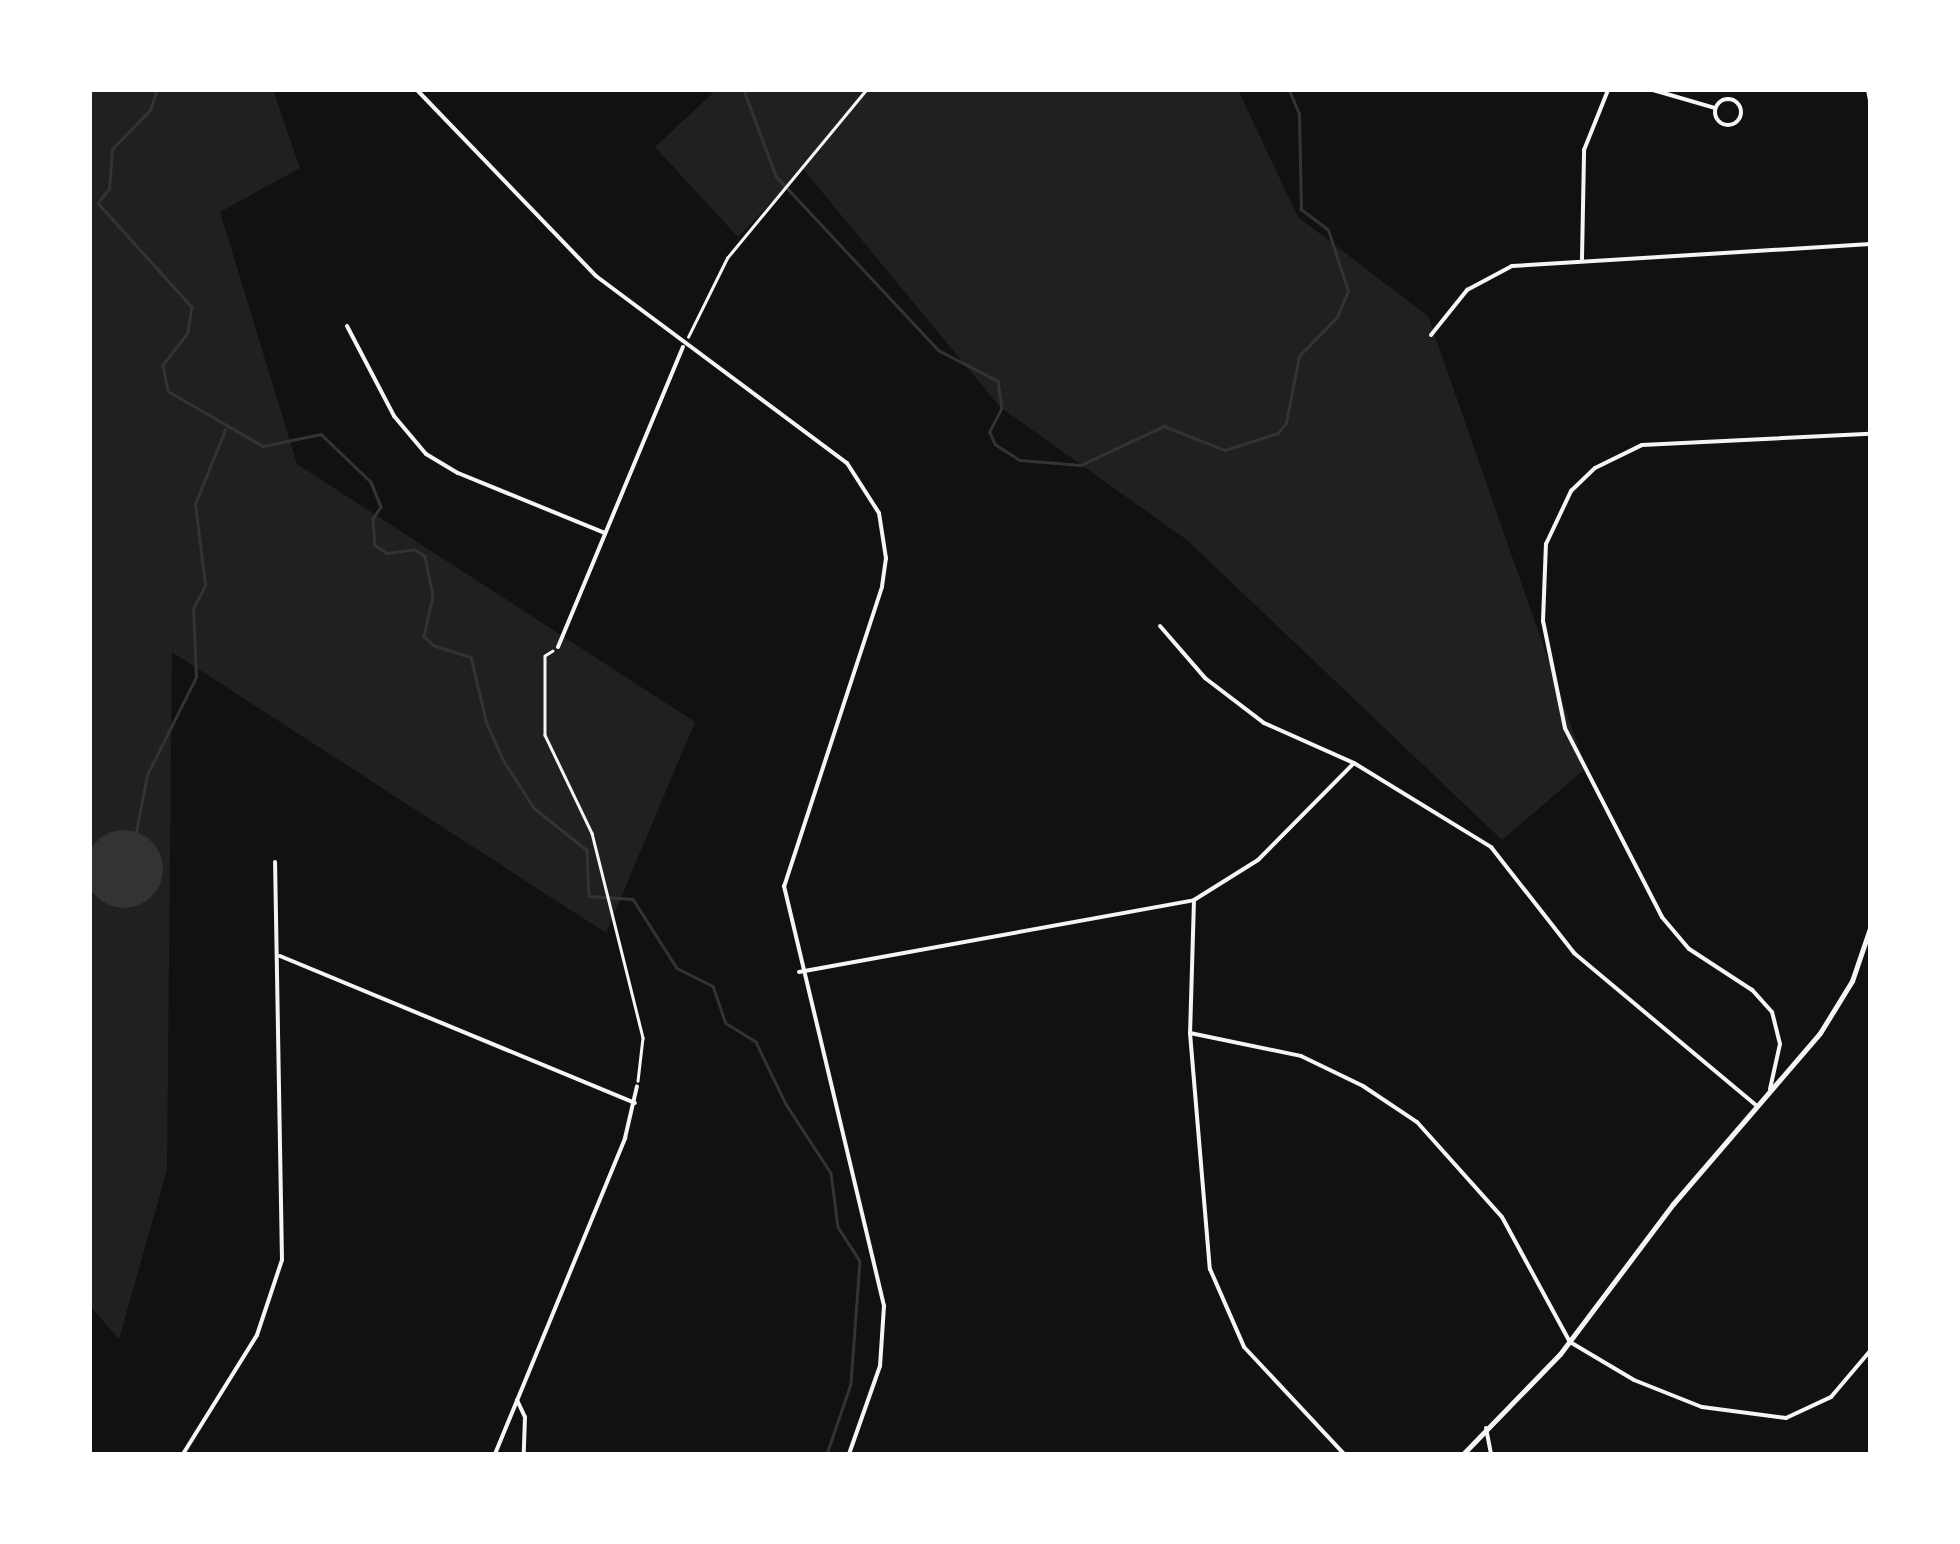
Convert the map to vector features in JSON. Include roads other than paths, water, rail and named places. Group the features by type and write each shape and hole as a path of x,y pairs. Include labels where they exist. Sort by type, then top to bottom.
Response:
{"street":[{"path":"417,90 596,276 683,347 847,463 871,494 884,531 882,587 785,872 786,915 884,1306 880,1366 849,1454"},
{"path":"1582,259 1584,150 1608,90"},
{"path":"1653,90 1715,108 1725,125 1741,115 1729,99 1715,108"},
{"path":"1868,90 1870,100"},
{"path":"1431,334 1456,300 1493,271 1582,259 1870,244"},
{"path":"347,326 394,416 426,454 458,473 605,533"},
{"path":"558,647 683,347"},
{"path":"1770,1089 1780,1044 1772,1012 1752,990 1689,949 1662,917 1565,728 1543,621 1546,544 1571,491 1595,468 1642,445 1870,434"},
{"path":"1160,626 1205,678 1264,723 1354,762 1492,847 1574,954 1756,1105"},
{"path":"800,972 1194,900 1258,860 1354,762"},
{"path":"183,1454 257,1335 278,1281 279,956 275,862"},
{"path":"1194,900 1190,1032 1207,1254 1220,1301 1258,1364 1344,1454"},
{"path":"1463,1454 1570,1342 1844,994 1870,928"},
{"path":"279,956 635,1103"},
{"path":"1190,1032 1302,1056 1363,1086 1417,1122 1502,1217 1570,1342 1668,1395 1764,1420 1809,1411 1831,1397 1870,1351"},
{"path":"495,1454 635,1103 638,1086"},
{"path":"517,1400 524,1417 524,1454"},
{"path":"1486,1428 1491,1454"}],"waterway":[{"path":"99,201 109,189 112,149 150,110 157,90"},
{"path":"744,90 776,176 938,350 998,381 1002,408 990,432 995,444 1020,460 1081,465 1164,426 1225,450 1278,433 1286,423 1299,356 1337,317 1348,291 1328,230 1301,210 1299,114 1289,90"},
{"path":"98,203 192,307 188,333 163,365 168,391 263,446 321,434 371,482 381,507 373,519 375,545 387,553 414,549 425,556 433,596 424,636 433,645 471,657 487,724 504,761 534,808 587,850 589,896 633,899 677,968 713,986 726,1023 756,1042 786,1104 831,1173 838,1227 860,1261 851,1384 827,1454"},
{"path":"136,832 147,775 196,677 193,609 205,585 195,504 225,430"}]}
